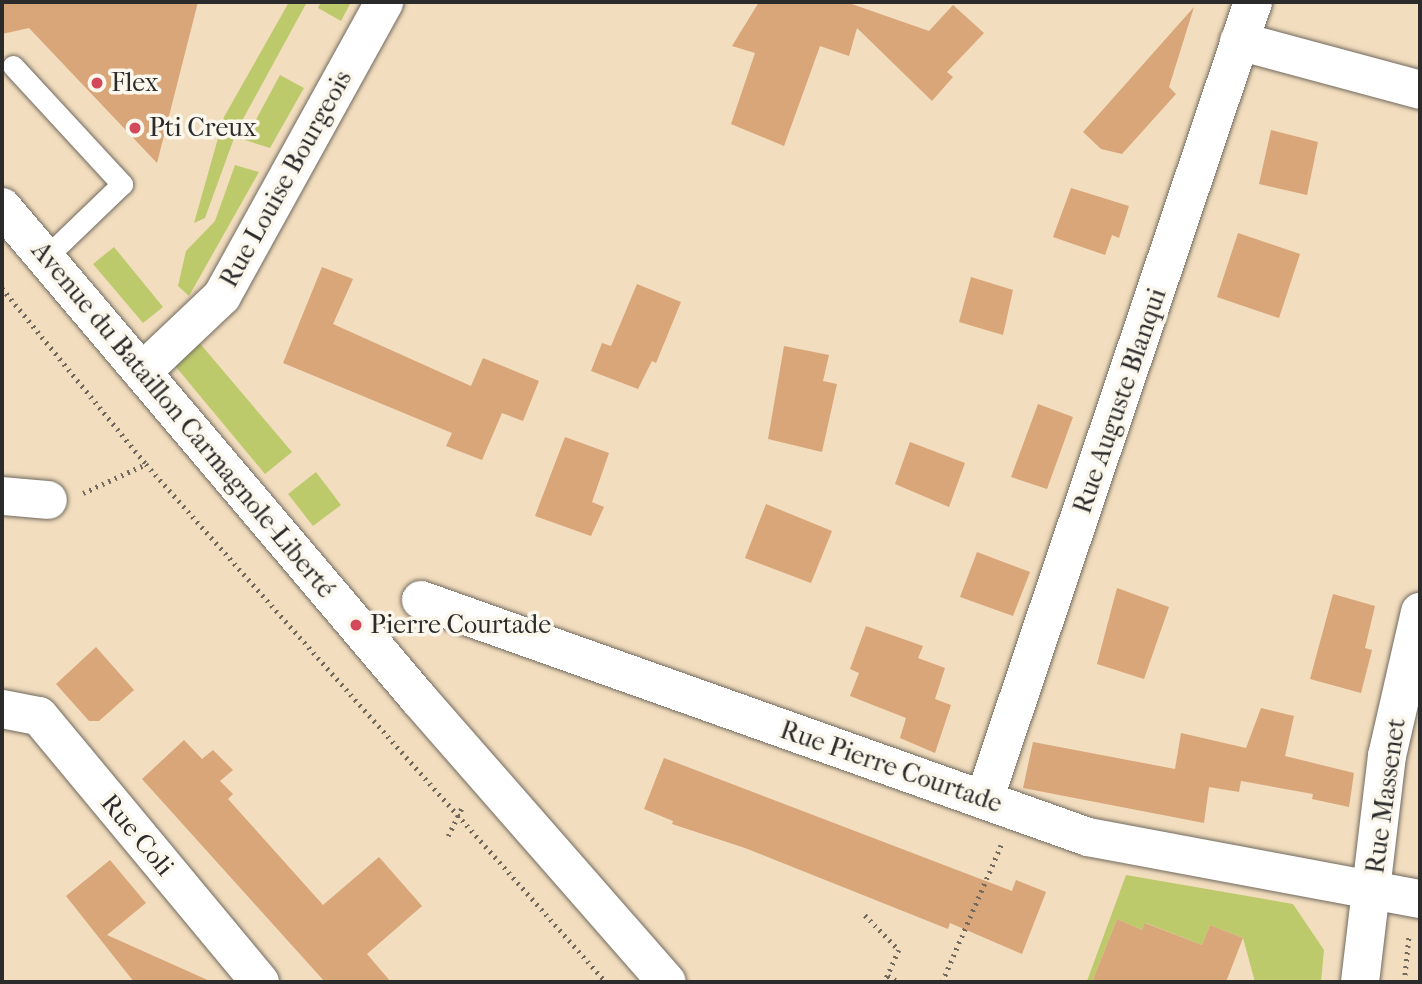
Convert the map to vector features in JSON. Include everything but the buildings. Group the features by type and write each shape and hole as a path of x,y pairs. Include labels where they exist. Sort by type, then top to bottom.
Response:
{"street":[{"name":"Rue Louise Bourgeois","path":"142,372 222,296 384,2"},
{"name":"Rue Auguste Blanqui","path":"1000,806 1253,2"},
{"path":"1239,41 1420,90"},
{"name":"Avenue du Bataillon Carmagnole-Liberté","path":"2,206 667,982"},
{"path":"2,496 48,500"},
{"name":"Rue Pierre Courtade","path":"421,600 1088,837 1420,900"},
{"name":"Rue Massenet","path":"1360,982 1387,756 1420,612"},
{"name":"Rue Coli","path":"2,709 39,716 260,982"}],"lane":[{"path":"13,66 122,184 45,258"}],"path":[{"name":"Avenue du Bataillon Carmagnole-Liberté","path":"2,288 146,464 606,982"},
{"path":"48,500 79,495 146,464"},
{"path":"448,836 467,797"},
{"path":"942,982 1000,806"},
{"path":"866,915 899,950 885,982"},
{"path":"888,976 899,982"}],"green space":[{"path":"289,2 307,2 237,130 205,218 194,223 224,117"},
{"path":"321,2 351,2 341,21 318,8"},
{"path":"280,75 304,88 270,148 245,140"},
{"path":"235,165 259,172 189,296 178,286 186,251 215,221"},
{"path":"114,247 163,307 143,323 93,264"},
{"path":"197,340 292,452 265,474 171,361"},
{"path":"316,472 341,505 313,526 288,494"},
{"path":"1126,875 1293,904 1324,950 1321,982 1255,982 1243,938 1210,925 1202,945 1146,923 1142,930 1117,919 1092,982 1087,981"}],"place":[{"name":"Flex","path":"97,83"},
{"name":"Pti Creux","path":"135,128"},
{"name":"Pierre Courtade","path":"356,625"}]}
